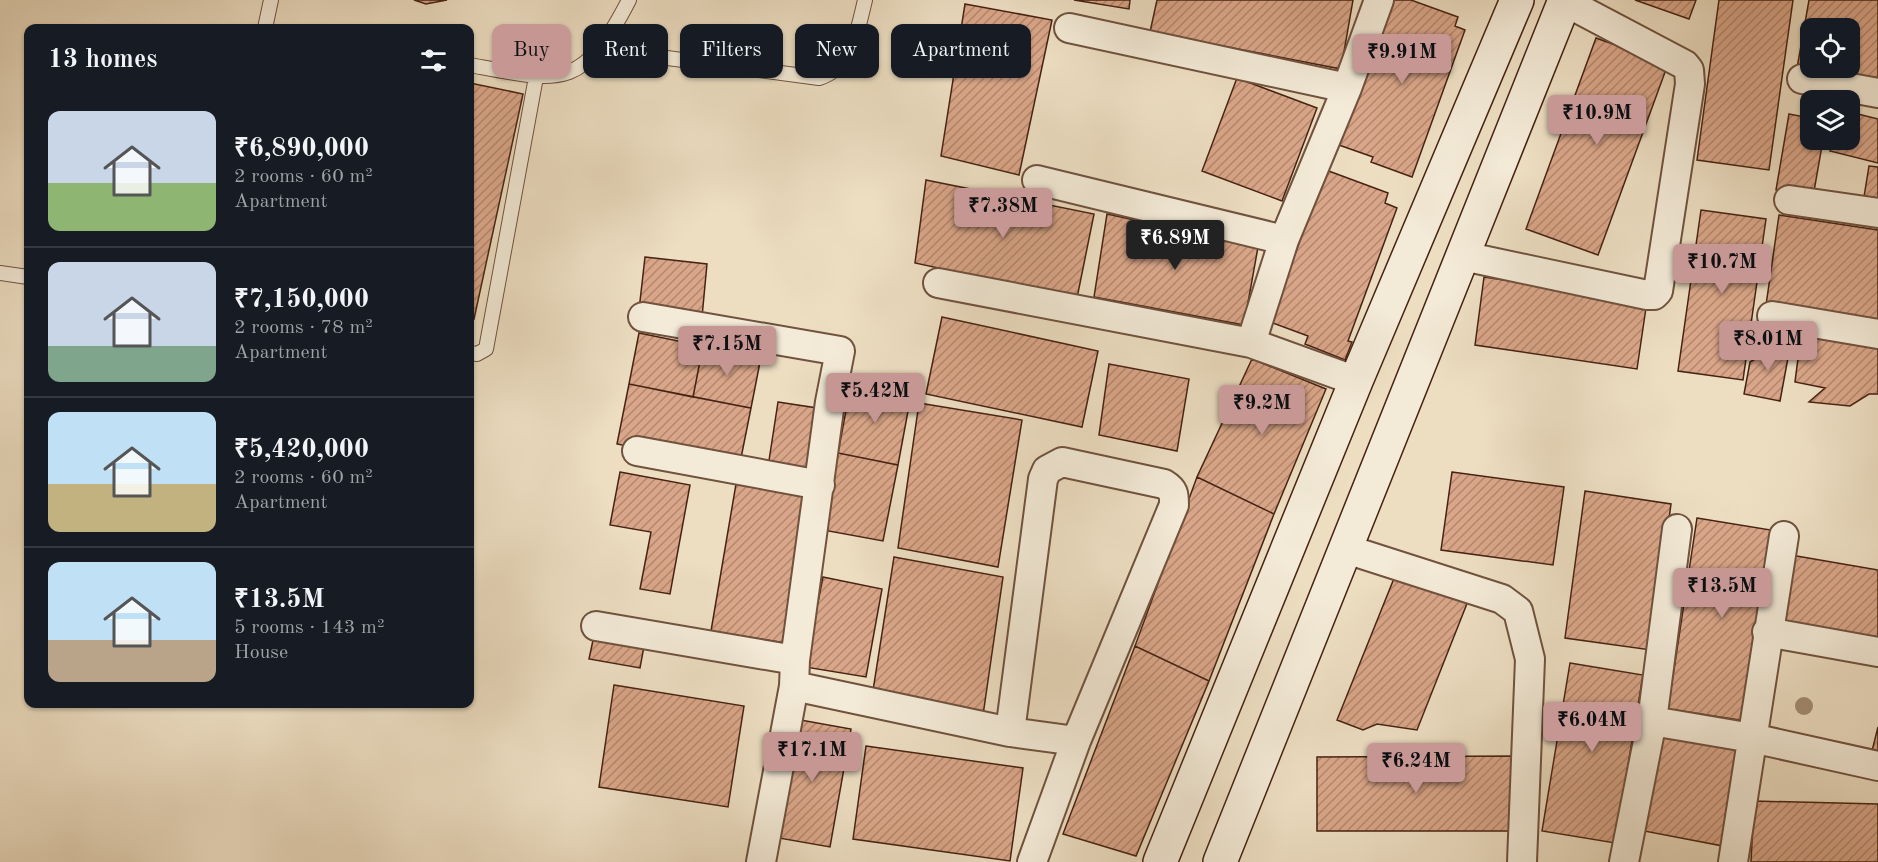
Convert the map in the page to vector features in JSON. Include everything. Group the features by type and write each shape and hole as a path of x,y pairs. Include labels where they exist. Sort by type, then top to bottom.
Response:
{"street":[{"path":"1251,343 1284,240 1347,88 1379,0"},
{"path":"1160,862 1356,381 1517,0"},
{"path":"1220,862 1346,549 1467,246 1565,1 1685,65 1689,70 1690,84 1658,291 1654,295 1467,246 1425,219"},
{"path":"1069,28 1347,88"},
{"path":"1802,80 1878,93"},
{"path":"1038,180 1284,240"},
{"path":"1789,200 1878,213"},
{"path":"938,283 1251,343 1356,381"},
{"path":"1772,316 1878,334"},
{"path":"643,317 840,351 795,673 761,862"},
{"path":"638,451 820,485"},
{"path":"1010,732 1043,478 1047,470 1062,462 1164,484 1171,488 1174,505 1076,741 1032,862"},
{"path":"1624,862 1652,721 1677,529"},
{"path":"1733,862 1767,632 1784,536"},
{"path":"1346,549 1502,599 1518,611 1530,659 1522,862"},
{"path":"596,626 795,673 1010,732 1076,741"},
{"path":"1767,632 1878,652"},
{"path":"1652,721 1752,738 1878,766"}],"lane":[{"path":"268,24 271,0"},
{"path":"617,24 630,0"},
{"path":"668,58 819,78 839,68 848,53 865,0"},
{"path":"474,66 492,69"},
{"path":"474,354 486,349 537,78"},
{"path":"0,273 24,276"}],"building":[{"path":"414,0 447,0 426,4"},
{"path":"1074,0 1130,0 1129,9"},
{"path":"1157,0 1353,0 1341,69 1150,32"},
{"path":"1389,0 1411,0 1458,17 1455,26 1465,30 1412,177 1371,162 1373,157 1336,144"},
{"path":"1635,0 1696,0 1689,19"},
{"path":"1719,0 1793,0 1769,170 1697,160"},
{"path":"1809,0 1878,0 1878,88 1819,78 1860,78 1860,18 1806,18"},
{"path":"965,4 1052,20 1019,175 941,156 953,78 1031,78 1031,24 962,24"},
{"path":"1596,38 1668,64 1598,255 1526,229"},
{"path":"1800,51 1800,75 1796,74"},
{"path":"1237,78 1317,108 1282,201 1202,171"},
{"path":"474,84 523,94 474,319"},
{"path":"1789,114 1800,116 1800,150 1821,150 1813,197 1776,190"},
{"path":"1860,114 1878,119 1878,163 1830,151 1860,150"},
{"path":"1869,166 1878,167 1878,205 1863,203"},
{"path":"1326,170 1388,193 1385,203 1397,208 1348,341 1352,342 1345,360 1305,344 1308,336 1270,322"},
{"path":"926,180 1094,214 1077,298 915,263"},
{"path":"1701,210 1766,219 1743,380 1678,371"},
{"path":"1107,214 1258,247 1244,325 1094,297"},
{"path":"1779,215 1878,230 1878,329 1765,312"},
{"path":"645,257 707,264 702,317 639,310"},
{"path":"1484,277 1647,301 1637,369 1475,345"},
{"path":"942,317 1098,351 1082,427 926,394"},
{"path":"1802,327 1878,342 1878,394 1869,394 1850,406 1809,402 1825,388 1795,382"},
{"path":"639,333 703,346 693,397 629,384"},
{"path":"1764,342 1790,347 1780,401 1744,394 1750,362 1761,355"},
{"path":"703,346 761,357 751,408 693,397"},
{"path":"1252,359 1326,389 1274,514 1197,477"},
{"path":"1109,364 1189,379 1177,451 1099,435"},
{"path":"629,384 751,408 739,468 617,444"},
{"path":"851,384 911,395 898,465 838,453"},
{"path":"778,402 817,408 807,473 768,467"},
{"path":"919,403 1022,420 998,567 898,548"},
{"path":"838,453 898,465 883,541 823,530"},
{"path":"620,472 690,485 670,594 640,589 651,532 610,525"},
{"path":"1452,472 1564,487 1553,565 1441,550"},
{"path":"1197,477 1274,514 1209,681 1135,646"},
{"path":"736,484 811,497 786,643 711,631"},
{"path":"1585,491 1671,504 1651,650 1565,638"},
{"path":"1697,518 1777,531 1746,721 1668,709"},
{"path":"1785,554 1878,570 1878,644 1773,627"},
{"path":"894,557 1003,577 982,722 872,697"},
{"path":"1397,571 1470,596 1417,730 1377,724 1363,730 1337,720"},
{"path":"823,577 882,589 866,677 805,667"},
{"path":"595,631 645,641 640,668 589,659"},
{"path":"1135,646 1209,681 1136,856 1063,834"},
{"path":"1570,663 1643,675 1615,843 1542,831"},
{"path":"614,685 744,706 728,807 599,787"},
{"path":"795,719 851,729 830,847 773,837"},
{"path":"1878,727 1878,757 1871,755"},
{"path":"1663,728 1742,743 1723,846 1644,831"},
{"path":"866,746 1023,768 1010,861 853,839"},
{"path":"1515,756 1516,831 1317,831 1317,757"},
{"path":"1754,801 1878,804 1878,862 1751,862"}]}
